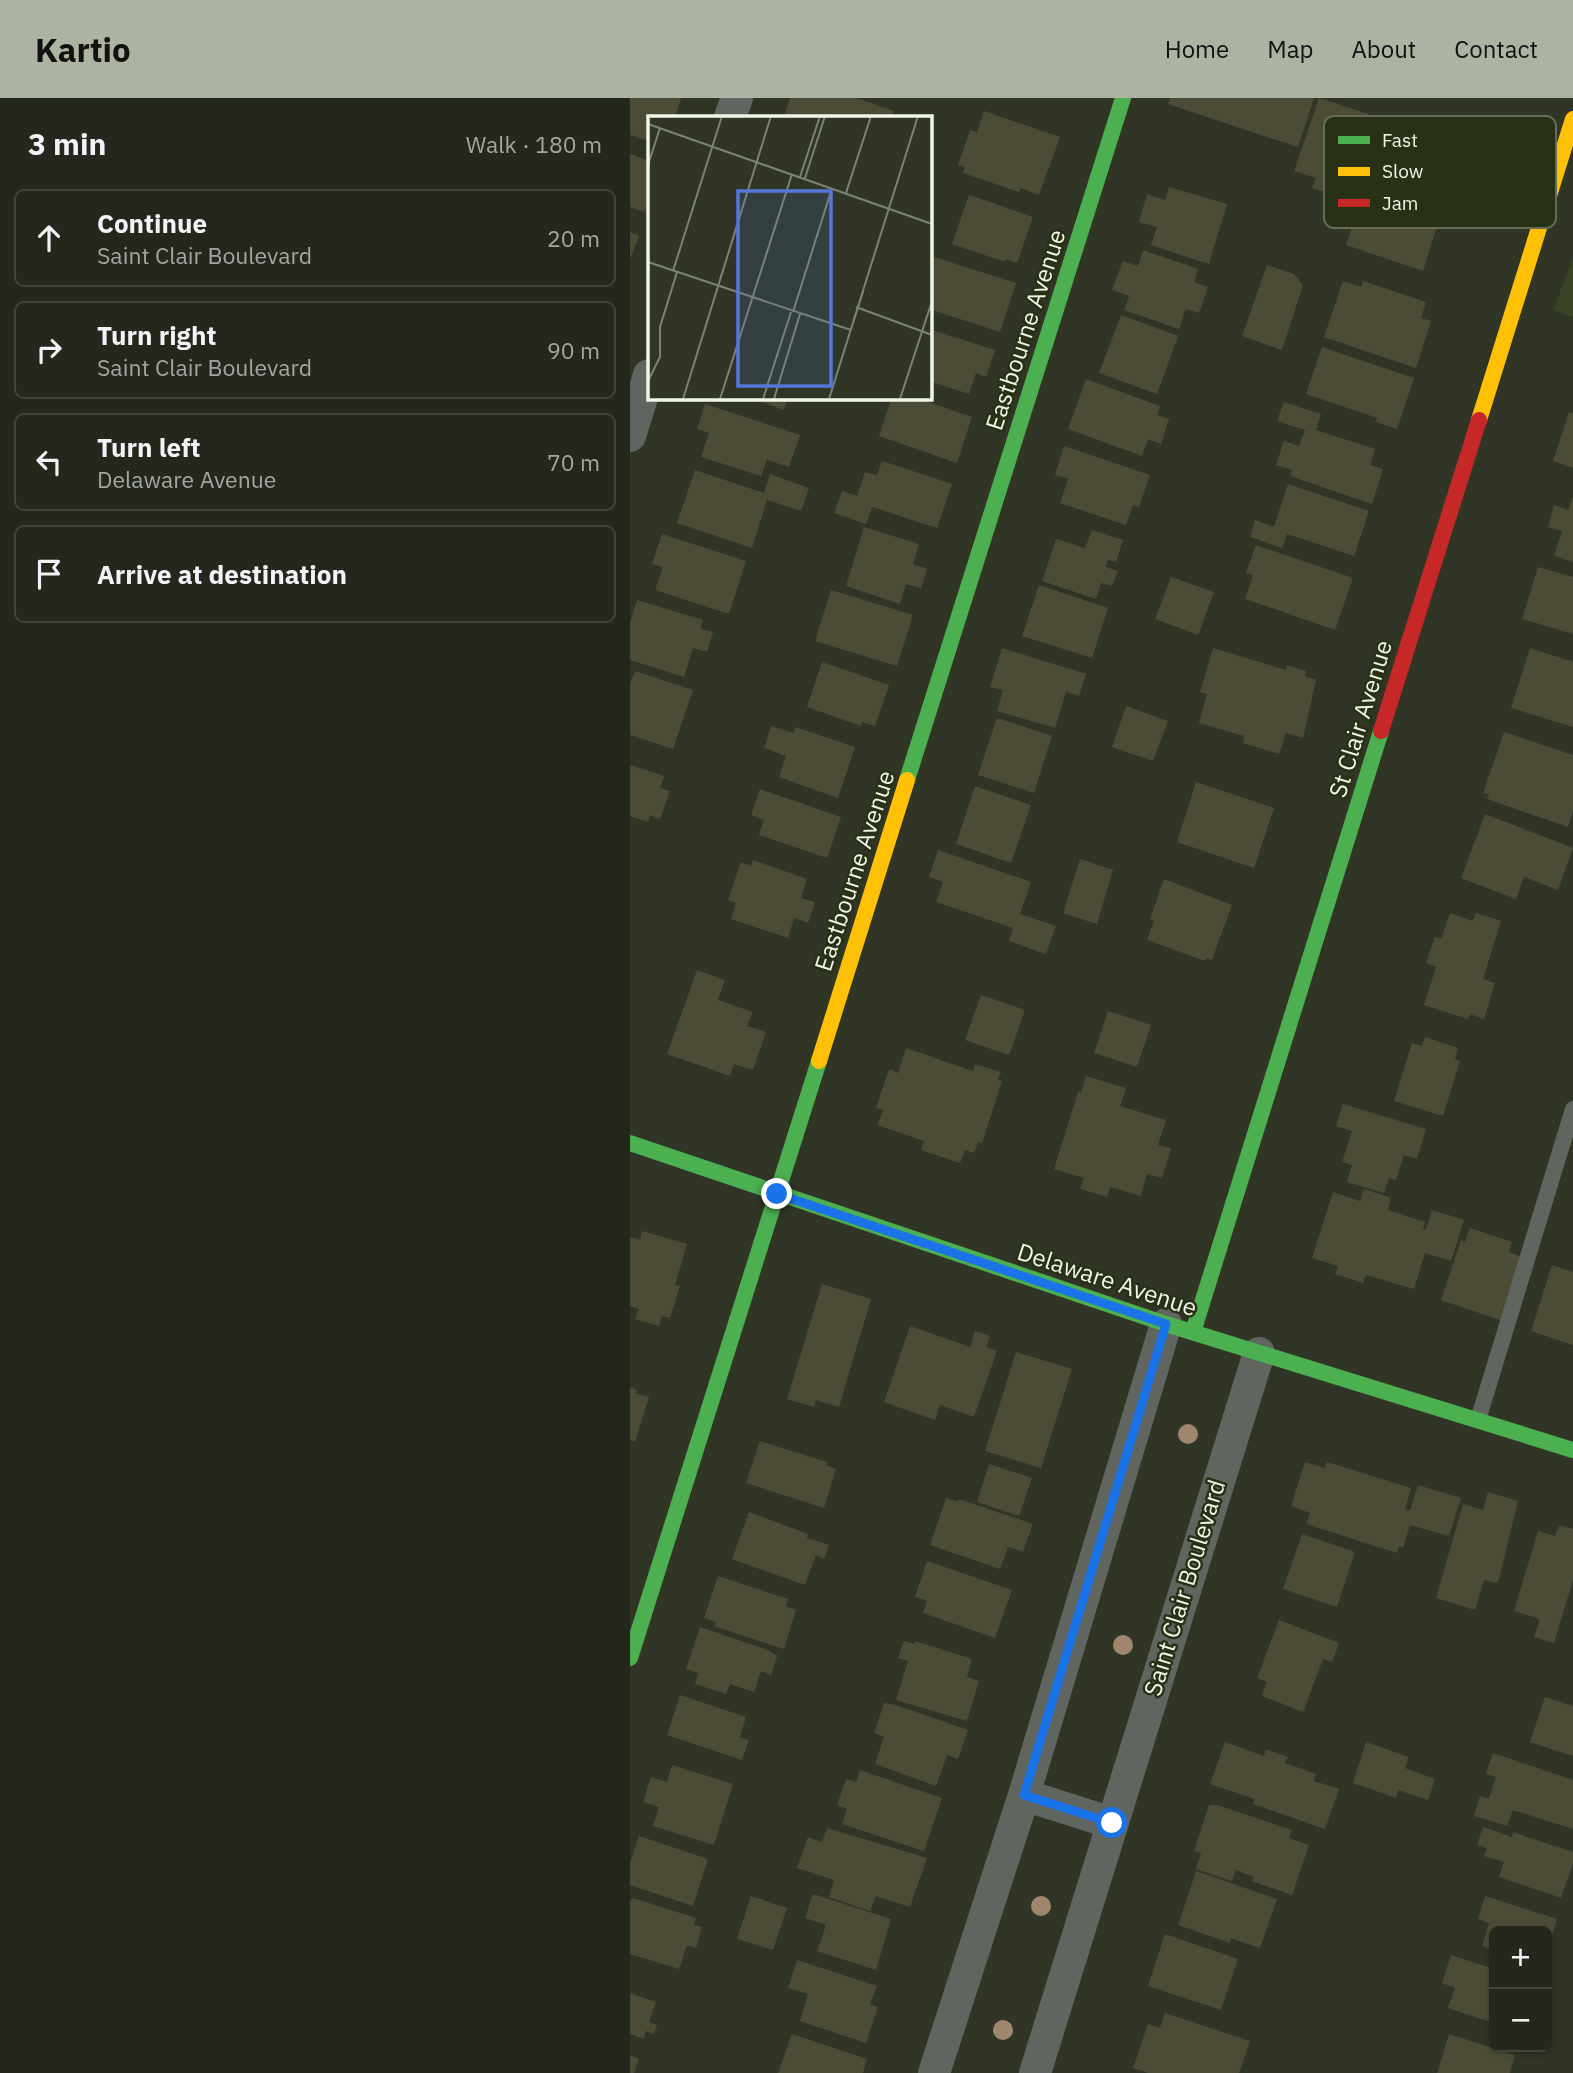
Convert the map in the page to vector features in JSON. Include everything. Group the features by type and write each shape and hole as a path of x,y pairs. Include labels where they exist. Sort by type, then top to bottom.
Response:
{"street":[{"path":"730,116 737,98"},
{"name":"Eastbourne Avenue","path":"630,1658 1123,98"},
{"name":"St Clair Avenue","path":"1556,171 1573,119"},
{"name":"St Clair Avenue","path":"1179,1328 1537,228"},
{"path":"630,436 648,378"},
{"name":"Delaware Avenue","path":"630,1143 1179,1328 1573,1450"},
{"path":"934,2073 1179,1328"},
{"name":"Saint Clair Boulevard","path":"1035,2073 1259,1353"},
{"path":"1024,1795 1112,1823"}],"lane":[{"path":"1478,1420 1573,1109"}],"shaded area":[{"path":"1573,258 1573,317 1553,310"}],"building":[{"path":"630,98 681,98 675,116 648,116 648,141 630,135"},
{"path":"790,98 856,98 894,111 892,116 784,116"},
{"path":"1170,98 1314,98 1298,147 1168,104"},
{"path":"1319,98 1369,114 1324,116 1324,192 1312,188 1316,178 1294,171"},
{"path":"984,111 1060,137 1039,195 1020,188 1019,192 963,173 965,167 958,165 970,130 977,132"},
{"path":"630,154 648,161 648,202 645,212 630,207"},
{"path":"1169,187 1227,204 1209,264 1151,245 1157,227 1139,222 1147,194 1165,200"},
{"path":"969,195 1033,217 1017,263 1006,259 1005,262 952,244"},
{"path":"1351,228 1436,228 1423,271 1346,245"},
{"path":"630,232 639,236 630,259"},
{"path":"1143,250 1198,269 1194,282 1208,287 1199,313 1186,309 1179,329 1124,310 1129,296 1112,290 1123,261 1138,266"},
{"path":"934,257 1016,283 1000,332 931,310 931,266"},
{"path":"1267,265 1294,274 1303,285 1282,350 1242,336"},
{"path":"1343,281 1361,287 1363,281 1426,302 1421,318 1431,321 1416,368 1324,337"},
{"path":"1121,315 1178,336 1157,394 1099,373"},
{"path":"931,330 995,350 986,377 976,373 969,394 931,382"},
{"path":"1322,347 1414,378 1397,429 1376,422 1377,418 1306,394"},
{"path":"1086,379 1160,406 1157,415 1169,419 1161,444 1148,439 1142,456 1068,429"},
{"path":"754,399 787,399 784,410"},
{"path":"891,399 919,399 972,417 957,463 879,436"},
{"path":"1284,402 1321,414 1316,430 1375,449 1370,465 1383,469 1372,504 1290,476 1292,470 1276,465 1284,441 1299,446 1305,430 1277,421"},
{"path":"705,404 800,435 789,467 767,460 761,476 701,457 709,433 697,429"},
{"path":"1569,412 1573,413 1573,468 1553,461"},
{"path":"1064,446 1150,475 1139,507 1133,505 1126,525 1060,503 1068,479 1055,475"},
{"path":"882,461 952,484 937,528 872,507 866,524 834,513 842,491 857,496 865,472 877,475"},
{"path":"695,470 764,493 770,474 809,488 801,511 767,500 752,548 677,523"},
{"path":"1288,484 1369,511 1354,556 1287,534 1282,548 1250,537 1255,520 1274,527"},
{"path":"1573,496 1573,562 1554,556 1562,531 1548,527 1554,505 1568,510"},
{"path":"864,527 919,544 913,564 927,569 921,588 906,584 900,604 846,586"},
{"path":"1092,530 1123,540 1116,562 1108,560 1106,567 1118,571 1112,586 1101,583 1096,599 1042,581 1056,539 1085,548"},
{"path":"662,534 746,561 729,614 655,590 663,567 652,564"},
{"path":"1256,545 1353,578 1335,630 1245,599 1253,575 1246,573"},
{"path":"1538,567 1573,577 1573,634 1522,619"},
{"path":"1171,577 1214,592 1198,635 1155,619"},
{"path":"1039,585 1108,608 1092,658 1022,636"},
{"path":"831,590 913,615 897,666 815,641"},
{"path":"637,600 703,620 700,629 713,632 707,652 693,648 684,677 630,660 630,623"},
{"path":"1002,648 1086,674 1079,696 1066,692 1055,728 997,711 1003,690 990,687"},
{"path":"1213,648 1286,670 1287,665 1306,671 1305,676 1316,680 1303,738 1286,733 1279,754 1243,743 1244,736 1199,723 1207,694 1200,692"},
{"path":"1530,648 1573,662 1573,727 1511,708"},
{"path":"822,662 889,685 875,726 862,722 861,726 807,707"},
{"path":"635,671 693,690 673,749 630,735 630,684"},
{"path":"1126,706 1168,721 1153,761 1112,747"},
{"path":"997,718 1052,736 1034,793 978,775"},
{"path":"771,726 794,733 795,727 855,747 838,798 779,777 786,756 764,748"},
{"path":"1504,732 1573,755 1573,811 1568,827 1487,799 1489,794 1483,793"},
{"path":"630,765 664,776 660,788 670,791 660,819 650,815 648,822 630,816"},
{"path":"1196,782 1274,808 1254,868 1177,842"},
{"path":"975,786 1031,805 1011,863 956,844"},
{"path":"760,789 841,817 827,858 759,835 764,820 751,815"},
{"path":"1485,814 1573,848 1558,890 1524,877 1516,899 1461,878"},
{"path":"938,850 1031,882 1020,914 1056,926 1046,954 1009,941 1013,928 936,902 943,882 929,877"},
{"path":"1080,859 1113,870 1097,924 1063,913"},
{"path":"753,860 807,879 801,898 815,902 808,923 794,918 788,938 731,919 736,903 728,900 741,862 751,866"},
{"path":"1164,879 1232,905 1212,960 1206,958 1205,961 1147,940 1154,921 1150,919"},
{"path":"1450,913 1473,921 1476,913 1501,921 1483,979 1495,983 1484,1019 1470,1014 1468,1019 1424,1005 1436,967 1426,963 1435,937 1441,939"},
{"path":"697,970 725,980 718,1000 753,1012 747,1026 766,1032 753,1070 734,1064 730,1076 667,1054"},
{"path":"981,995 1025,1010 1009,1055 965,1040"},
{"path":"1108,1011 1151,1025 1137,1067 1094,1053"},
{"path":"1425,1037 1458,1048 1455,1059 1460,1061 1443,1116 1394,1101 1412,1043 1422,1046"},
{"path":"906,1048 973,1071 975,1064 1001,1072 998,1080 1002,1081 982,1143 978,1142 974,1153 965,1150 960,1163 921,1150 924,1141 877,1125 883,1110 876,1108 889,1069 898,1073"},
{"path":"1086,1076 1126,1088 1120,1106 1166,1120 1158,1145 1171,1148 1162,1178 1147,1174 1141,1196 1110,1187 1107,1197 1080,1189 1084,1178 1054,1169 1078,1092 1081,1092"},
{"path":"1343,1104 1426,1129 1417,1159 1404,1155 1396,1180 1389,1178 1384,1193 1347,1182 1352,1165 1342,1162 1352,1131 1336,1126"},
{"path":"1364,1189 1391,1198 1388,1210 1425,1222 1423,1229 1426,1230 1432,1210 1464,1220 1451,1261 1425,1253 1414,1289 1366,1275 1363,1283 1335,1274 1338,1266 1312,1258 1333,1192 1360,1201"},
{"path":"1470,1228 1512,1242 1509,1252 1524,1258 1503,1321 1441,1300 1461,1240 1465,1242"},
{"path":"642,1231 687,1244 675,1285 680,1286 670,1318 662,1316 659,1326 635,1319 639,1309 630,1306 630,1237 640,1240"},
{"path":"1552,1265 1573,1272 1573,1345 1531,1331"},
{"path":"822,1284 871,1299 839,1407 816,1400 814,1407 787,1399"},
{"path":"910,1326 970,1347 975,1331 990,1336 986,1347 997,1351 974,1417 940,1405 935,1420 884,1402"},
{"path":"1016,1352 1072,1369 1041,1468 985,1451"},
{"path":"630,1387 637,1390 636,1393 649,1397 635,1442 630,1440"},
{"path":"760,1441 827,1462 826,1465 836,1469 824,1508 746,1483"},
{"path":"1305,1462 1325,1468 1327,1462 1411,1488 1405,1509 1410,1511 1418,1485 1461,1498 1449,1536 1410,1525 1403,1548 1399,1546 1397,1553 1306,1524 1310,1513 1291,1506"},
{"path":"989,1464 1032,1478 1019,1516 977,1502"},
{"path":"1488,1492 1518,1501 1498,1583 1484,1580 1475,1610 1436,1598 1463,1504 1483,1510"},
{"path":"946,1498 958,1502 959,1499 1033,1524 1023,1552 1008,1547 1000,1569 930,1545"},
{"path":"749,1512 808,1534 807,1538 829,1545 824,1559 816,1555 805,1585 732,1559"},
{"path":"1559,1525 1573,1529 1573,1580 1554,1643 1534,1637 1540,1619 1514,1611 1538,1531 1555,1536"},
{"path":"1302,1534 1355,1552 1337,1607 1283,1589"},
{"path":"927,1561 1012,1590 995,1638 923,1613 927,1601 915,1597"},
{"path":"718,1576 788,1599 786,1606 796,1610 784,1649 714,1626 716,1622 704,1618"},
{"path":"1279,1620 1339,1643 1332,1662 1323,1659 1303,1712 1262,1696 1267,1682 1257,1678"},
{"path":"700,1627 768,1650 777,1656 771,1675 761,1671 754,1692 730,1684 726,1694 695,1684 698,1673 686,1669"},
{"path":"904,1641 914,1644 915,1641 972,1659 967,1677 979,1681 967,1721 896,1700 908,1661 898,1658"},
{"path":"680,1695 746,1717 740,1737 749,1740 742,1760 667,1735"},
{"path":"1545,1697 1573,1706 1573,1756 1530,1742"},
{"path":"884,1703 968,1730 958,1759 947,1755 936,1786 875,1764 884,1737 874,1733"},
{"path":"1225,1742 1264,1756 1266,1749 1288,1757 1285,1763 1316,1774 1314,1781 1339,1789 1325,1829 1253,1804 1255,1799 1210,1784"},
{"path":"1366,1742 1409,1757 1405,1768 1435,1779 1428,1800 1398,1790 1396,1798 1353,1783"},
{"path":"1493,1753 1573,1780 1573,1829 1513,1810 1507,1826 1474,1816 1480,1796 1489,1799 1496,1777 1486,1774"},
{"path":"672,1765 733,1784 714,1845 653,1826 659,1807 643,1802 651,1777 667,1782"},
{"path":"860,1770 942,1798 924,1851 842,1824 847,1809 837,1805 846,1779 856,1782"},
{"path":"1209,1805 1217,1805 1292,1830 1289,1838 1309,1845 1292,1895 1252,1881 1254,1877 1236,1870 1232,1881 1196,1869 1201,1853 1194,1851"},
{"path":"1483,1827 1512,1837 1513,1832 1573,1852 1573,1863 1561,1898 1499,1877 1504,1862 1484,1856 1487,1848 1477,1845"},
{"path":"827,1828 927,1858 910,1907 876,1896 870,1911 829,1897 834,1880 797,1868 808,1837 822,1842"},
{"path":"639,1836 708,1859 693,1906 630,1885 630,1863"},
{"path":"1196,1871 1277,1899 1260,1948 1231,1938 1230,1943 1178,1925"},
{"path":"813,1894 891,1919 876,1970 817,1951 826,1925 805,1918"},
{"path":"751,1896 787,1908 773,1950 737,1939"},
{"path":"1485,1896 1557,1919 1552,1935 1552,1926 1489,1926 1489,1948 1482,1946 1489,1923 1478,1919"},
{"path":"633,1898 696,1918 694,1925 702,1927 696,1948 687,1945 679,1969 630,1954 630,1901"},
{"path":"1165,1934 1238,1959 1221,2010 1148,1986"},
{"path":"1451,1955 1489,1967 1489,2021 1448,2008 1455,1988 1442,1983"},
{"path":"797,1960 877,1986 870,2004 878,2007 866,2043 800,2021 808,1994 788,1988"},
{"path":"630,1993 656,2002 649,2022 657,2025 654,2034 646,2031 644,2039 630,2034"},
{"path":"1165,2013 1250,2041 1239,2073 1148,2073 1133,2068 1148,2024 1160,2028"},
{"path":"792,2034 867,2059 863,2073 778,2073"},
{"path":"1449,2034 1489,2047 1489,2052 1515,2055 1510,2073 1437,2073"},
{"path":"630,2055 639,2059 634,2073 630,2073"}],"traffic: fast":[{"path":"907,780 1123,98"},
{"path":"1193,1332 1381,731"},
{"path":"630,1658 819,1061"},
{"path":"630,1143 1166,1324 1573,1450"}],"traffic: slow":[{"path":"1556,173 1573,119"},
{"path":"1479,420 1539,228"},
{"path":"819,1061 907,780"}],"traffic: jam":[{"path":"1381,731 1479,420"}],"route":[{"path":"777,1194 1166,1324 1024,1795 1112,1823"}]}
